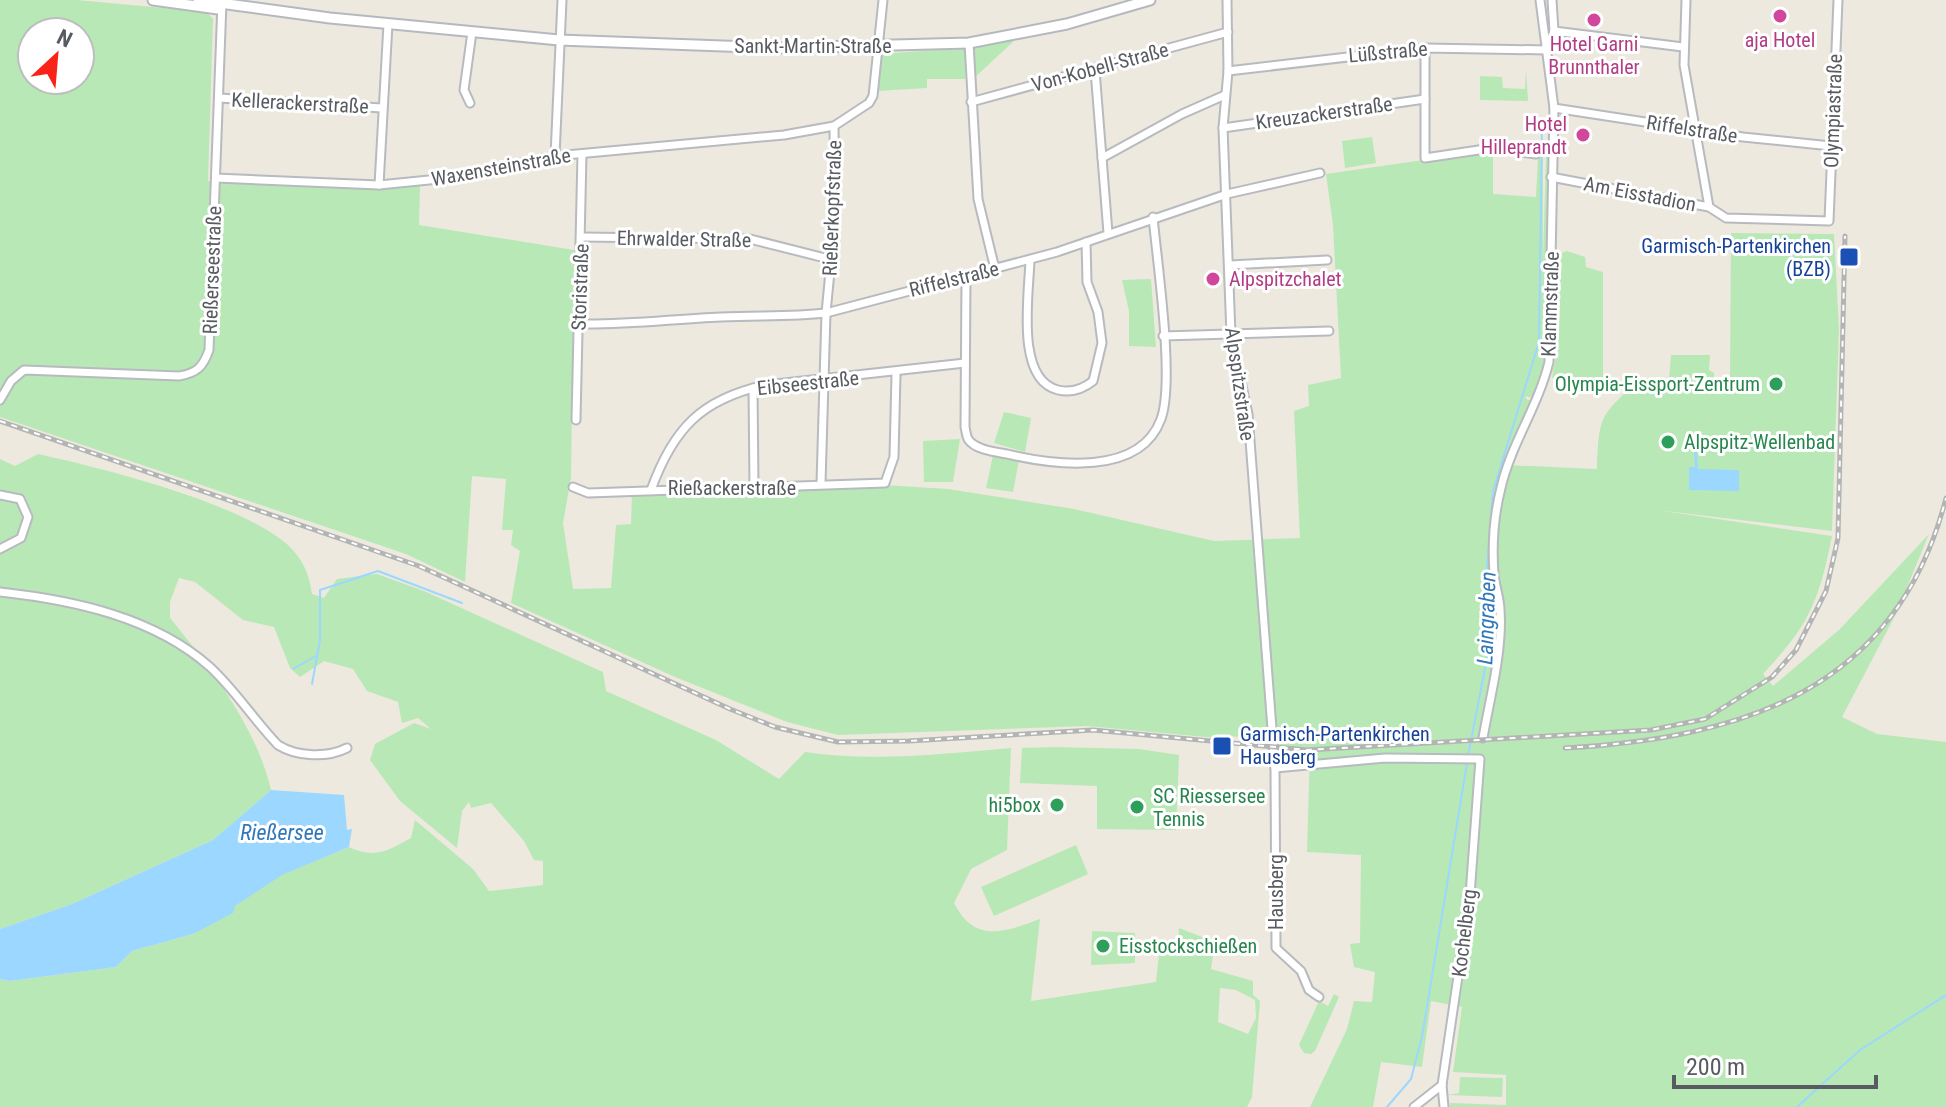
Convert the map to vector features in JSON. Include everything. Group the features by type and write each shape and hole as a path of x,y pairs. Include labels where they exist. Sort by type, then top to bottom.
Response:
{"main road":[{"name":"Sankt-Martin-Straße","path":"153,0 222,4"},
{"name":"Sankt-Martin-Straße","path":"198,0 388,24 559,40 877,47 969,43 1067,24 1150,0"}],"street":[{"path":"555,156 562,0"},
{"name":"Rießerkopfstraße","path":"821,483 826,313 833,260 834,126 869,103 883,0"},
{"name":"Alpspitzstraße","path":"1227,0 1228,71 1223,128 1231,335 1248,414 1275,768"},
{"name":"Klammstraße","path":"1483,738 1500,610 1494,554 1500,489 1516,443 1541,392 1549,362 1554,108 1548,50 1542,35 1540,0"},
{"name":"Klammstraße","path":"1548,50 1554,31 1552,0"},
{"path":"1686,0 1683,47 1709,207"},
{"name":"Olympiastraße","path":"1831,231 1831,146 1838,0"},
{"name":"Rießerseestraße","path":"0,400 18,372 24,370 179,376 194,373 204,364 209,350 222,4"},
{"path":"379,185 388,24"},
{"path":"1554,31 1683,47"},
{"path":"470,103 464,90 472,32"},
{"name":"Von-Kobell-Straße","path":"971,102 1228,32"},
{"path":"969,43 978,199 995,269"},
{"path":"1425,48 1425,158 1492,148 1536,154"},
{"name":"Lüßstraße","path":"1228,71 1425,48 1548,50"},
{"path":"1095,70 1108,233"},
{"path":"1102,158 1182,114 1225,95"},
{"name":"Kellerackerstraße","path":"219,98 382,108"},
{"name":"Kreuzackerstraße","path":"1223,128 1425,99"},
{"name":"Riffelstraße","path":"1554,108 1743,137 1831,146"},
{"name":"Waxensteinstraße","path":"216,178 379,185 449,178 555,156 784,135 834,126"},
{"name":"Storistraße","path":"576,420 582,154"},
{"name":"Riffelstraße","path":"579,324 639,325 721,317 794,317 826,313 1030,260 1227,194 1320,173"},
{"name":"Am Eisstadion","path":"1551,177 1709,207 1726,218 1829,221"},
{"path":"966,276 965,427 969,439 977,446 1042,461 1090,463 1127,454 1153,434 1162,418 1163,336 1153,217"},
{"name":"Ehrwalder Straße","path":"581,237 750,239 833,260"},
{"path":"1030,260 1028,340 1034,371 1048,387 1077,390 1093,381 1102,343 1098,312 1087,282 1086,242"},
{"path":"1230,265 1327,260"},
{"path":"1163,336 1329,331"},
{"name":"Eibseestraße","path":"651,490 670,446 692,417 713,404 753,388 896,374 965,363"},
{"name":"Rießackerstraße","path":"575,489 803,489 821,483 885,483 894,457 896,374"},
{"path":"753,388 754,487"},
{"path":"0,495 20,499 28,517 21,538 0,549"},
{"path":"0,592 116,615 161,631 210,667 278,745 291,753 336,754 347,748"},
{"name":"Kochelberg","path":"1275,768 1385,758 1472,758 1470,895 1442,1085 1444,1107"},
{"name":"Hausberg","path":"1275,768 1276,948 1301,971 1309,990 1319,997"},
{"path":"1414,1107 1442,1085"}],"green space":[{"path":"0,0 77,0 207,12 213,19 208,181 352,189 420,184 419,225 574,250 571,478 563,523 573,589 611,588 616,525 631,524 632,493 884,485 948,489 1074,509 1214,541 1300,538 1294,411 1309,406 1308,385 1341,378 1333,225 1326,174 1493,150 1493,194 1536,197 1538,158 1543,157 1543,259 1546,156 1550,156 1545,363 1534,399 1526,396 1526,399 1533,401 1506,465 1597,469 1601,425 1610,409 1640,378 1669,379 1671,355 1710,355 1709,370 1714,373 1714,380 1730,380 1731,233 1834,234 1839,330 1832,531 1657,510 1832,536 1822,579 1810,611 1791,641 1763,674 1773,686 1840,629 1929,534 1896,614 1842,717 1877,734 1946,742 1946,1107 1450,1107 1450,1103 1506,1105 1506,1075 1453,1072 1462,1007 1431,1001 1422,1067 1381,1062 1373,1107 1310,1107 1347,1029 1354,1001 1372,1002 1375,972 1354,967 1350,944 1360,943 1361,855 1307,852 1310,749 1282,748 1276,740 1228,736 1227,739 1087,726 838,735 787,722 675,677 511,603 520,551 511,545 513,530 502,530 506,479 472,476 465,582 406,554 0,417"},
{"path":"1016,39 973,79 971,47"},
{"path":"966,48 965,79 927,79 927,88 877,91 879,54"},
{"path":"1526,69 1528,101 1480,100 1480,76 1502,77 1503,88 1525,89"},
{"path":"1372,137 1376,163 1345,168 1342,141"},
{"path":"1567,251 1585,257 1586,267 1603,272 1603,389 1586,393 1562,391 1552,377 1556,355 1558,254"},
{"path":"1151,279 1156,347 1129,346 1129,311 1122,280"},
{"path":"1004,412 1031,418 1025,452 994,443"},
{"path":"960,439 953,482 924,482 923,441"},
{"path":"38,454 97,468 205,501 238,515 288,545 304,567 312,594 324,598 337,579 377,574 424,591 603,672 606,691 716,740 779,779 805,752 882,757 1011,748 1007,850 971,869 954,903 962,916 971,925 991,931 1014,928 1040,919 1031,1001 1156,982 1159,955 1178,955 1179,928 1215,942 1211,969 1253,981 1253,995 1260,1001 1252,1097 1247,1107 0,1107 0,979 10,981 116,967 132,951 193,934 281,875 349,847 374,853 395,847 411,838 415,820 473,869 489,891 543,885 543,861 534,860 524,841 491,803 471,808 469,802 462,811 457,848 400,801 370,760 375,744 414,723 431,729 418,718 402,723 398,702 367,691 353,669 324,661 300,677 290,668 274,627 243,620 195,582 179,578 170,602 170,618 216,678 243,721 255,744 271,790 213,840 72,904 0,929 0,459 15,466","holes":["1220,988 1236,990 1255,1000 1256,1018 1248,1034 1218,1022"]},
{"path":"993,455 1019,460 1013,492 986,488"},
{"name":"SC Riessersee Tennis","path":"1022,748 1139,749 1179,755 1176,830 1097,829 1097,786 1020,783"},
{"path":"1076,845 1088,874 994,916 981,887"},
{"path":"1092,931 1135,933 1135,963 1091,965"},
{"path":"1334,994 1339,997 1315,1051 1304,1053 1299,1045 1319,1001 1328,1006"},
{"path":"1460,1077 1503,1078 1502,1097 1447,1095 1459,1093"}],"water":[{"path":"1694,452 1697,452 1698,469 1739,470 1739,491 1689,490 1689,467 1695,467"},
{"name":"Rießersee","path":"271,790 344,795 347,830 352,829 349,847 282,875 235,906 233,913 193,934 132,951 116,967 10,981 0,979 0,929 72,904 213,840"}],"waterway":[{"name":"Laingraben","path":"1468,756 1489,648 1486,580 1493,491 1539,342 1542,120"},
{"path":"312,684 320,640 320,590 378,571 462,603"},
{"path":"293,669 316,656"},
{"name":"Laingraben","path":"1387,1107 1411,1079 1422,1037 1467,763"},
{"path":"1797,1107 1860,1050 1946,995"}],"railway":[{"path":"0,421 419,566 730,709 775,727 838,742 1093,730 1307,750 1651,730 1705,719 1772,677 1796,650 1826,591 1838,538 1845,236"},
{"path":"1565,748 1693,732 1751,715 1804,691 1851,659 1891,617 1923,563 1946,498"}],"place":[{"name":"aja Hotel","path":"1780,16"},
{"name":"Hotel Garni Brunnthaler","path":"1594,20"},
{"name":"Hotel Hilleprandt","path":"1583,135"},
{"name":"Garmisch-Partenkirchen (BZB)","path":"1849,257"},
{"name":"Alpspitzchalet","path":"1213,279"},
{"name":"Olympia-Eissport-Zentrum","path":"1776,384"},
{"name":"Alpspitz-Wellenbad","path":"1668,442"},
{"name":"Garmisch-Partenkirchen Hausberg","path":"1222,746"},
{"name":"hi5box","path":"1057,805"},
{"name":"SC Riessersee Tennis","path":"1137,807"},
{"name":"Eisstockschießen","path":"1103,946"}]}
